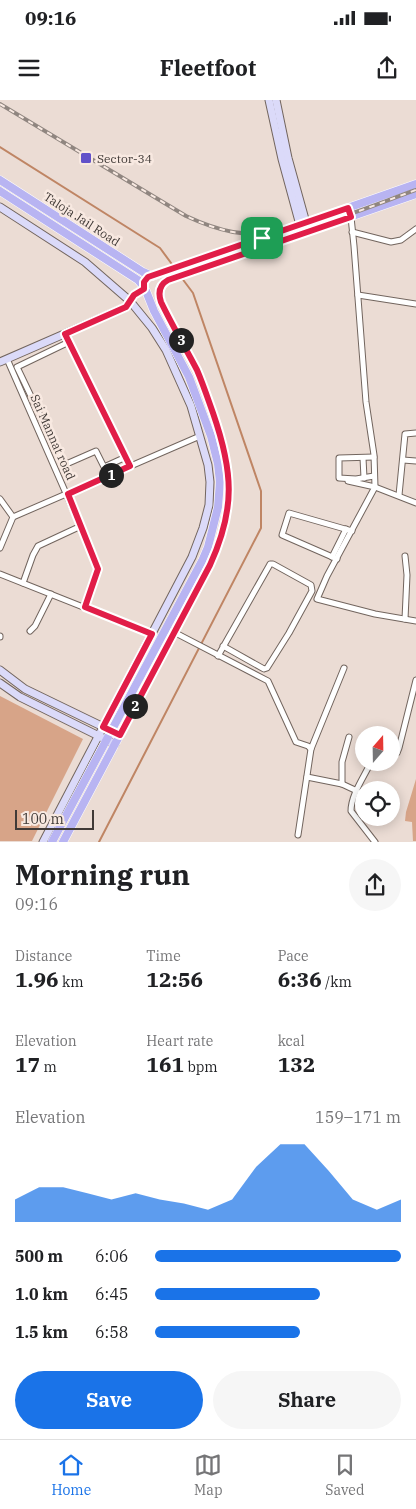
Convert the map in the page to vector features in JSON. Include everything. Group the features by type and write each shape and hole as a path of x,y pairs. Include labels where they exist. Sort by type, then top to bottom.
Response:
{"main road":[{"name":"Taloja Jail Road","path":"0,180 143,272 153,276"},
{"path":"52,842 208,548 218,508 220,482 211,436 193,386 154,311 145,289 146,279 416,184"},
{"name":"Taloja Jail Road","path":"0,191 138,280 145,289"},
{"path":"145,289 154,293 168,280 416,194"},
{"path":"63,842 216,551 228,509 230,482 226,455 198,373 161,302 159,280 153,276"}],"street":[{"path":"269,100 282,159 303,224"},
{"path":"276,100 303,224"},
{"path":"0,207 84,262 130,301 152,328 166,350 191,406 207,459 210,482 207,515 192,557 43,842"},
{"path":"348,208 351,217 366,402 374,457 375,487 334,558 317,599 375,614 416,621"},
{"path":"352,232 391,242 400,240 416,229"},
{"path":"3,360 126,307 137,292 145,289"},
{"path":"358,295 416,304"},
{"path":"65,334 130,466"},
{"path":"69,342 17,367 64,465 96,451 104,467 126,457"},
{"name":"Sai Mannat road","path":"3,360 68,494 98,569 85,607"},
{"path":"399,495 405,434 416,434"},
{"path":"0,548 13,517 200,436"},
{"path":"374,457 339,458 339,478 374,476"},
{"path":"363,458 364,478"},
{"path":"403,460 416,461"},
{"path":"346,480 375,487 416,503"},
{"path":"0,499 13,517"},
{"path":"334,558 282,535 289,513 349,530"},
{"path":"23,583 38,546 81,526"},
{"path":"405,556 407,575 406,619"},
{"path":"218,656 223,646 270,564 311,585 312,591 289,633 266,668 223,646"},
{"path":"0,574 152,634"},
{"path":"30,631 35,626 51,594"},
{"path":"166,628 268,681 296,742 311,749"},
{"path":"298,835 311,749 344,668"},
{"path":"0,670 25,689 120,735"},
{"path":"400,744 416,680"},
{"path":"0,683 20,697 115,744"},
{"path":"342,784 342,762 349,737"},
{"path":"307,777 342,784 355,790"},
{"path":"355,796 351,806 351,812 355,817"},
{"path":"362,826 375,842"}],"shaded area":[{"path":"0,696 83,739 32,841 0,841"},
{"path":"416,779 416,841 413,841 412,822 405,821"}],"waterway":[{"path":"0,147 160,248 174,267"},
{"path":"99,842 261,528 261,491 193,293 181,277"}],"railway":[{"path":"0,104 186,216 209,226 233,232 255,234 302,228 326,222 416,190"}],"place":[{"name":"Sector-34","path":"86,158"}],"route":[{"path":"348,208 351,217 168,280 161,286 161,302 198,373 220,433 229,471 229,499 221,536 210,565 120,735 103,727 152,634 85,607 98,569 68,494 130,466 65,334 126,307 137,292 144,289 144,282 148,277 262,238 348,208"}]}
